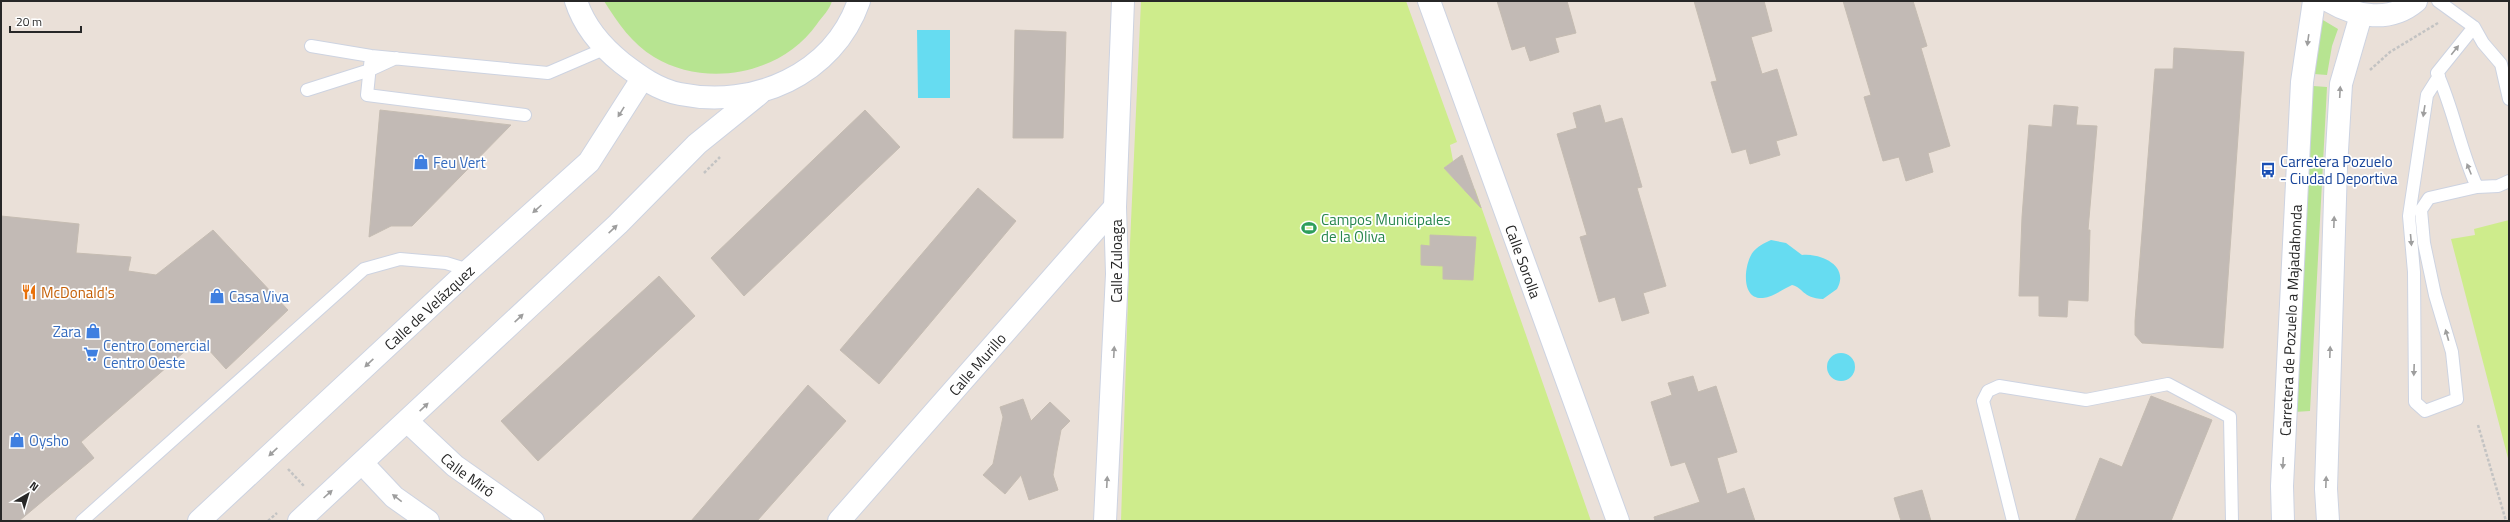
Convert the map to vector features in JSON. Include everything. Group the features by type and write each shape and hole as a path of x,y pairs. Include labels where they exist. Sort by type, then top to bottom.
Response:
{"street":[{"path":"576,1 579,12 604,49 642,79 685,95 719,99 759,94"},
{"path":"299,521 408,422 613,229 697,144 759,94 797,77 829,51 853,17 859,1"},
{"name":"Calle Zuloaga","path":"1105,521 1117,274 1115,207 1123,1"},
{"name":"Calle Sorolla","path":"1429,1 1618,521"},
{"name":"Carretera de Pozuelo a Majadahonda","path":"2283,521 2282,486 2302,82 2314,1"},
{"path":"2329,1 2344,10 2361,15 2379,16 2396,12 2416,1"},
{"path":"2328,521 2326,489 2340,92 2361,15"},
{"name":"Calle de Velázquez","path":"199,521 469,270 589,162 642,79"},
{"name":"Calle Murillo","path":"839,521 1115,207"},
{"name":"Calle Miró","path":"408,422 455,466 533,521"},
{"path":"362,463 394,497 428,521"}],"lane":[{"path":"2438,1 2474,27 2483,43 2500,64 2509,99"},
{"path":"2474,27 2437,73 2468,168 2477,187"},
{"path":"311,46 371,56 548,73 604,49"},
{"path":"371,56 367,96 526,115"},
{"path":"307,90 370,70 396,58"},
{"path":"2439,76 2427,95 2409,216 2414,272 2415,402 2425,411 2457,399 2452,352 2435,295 2424,243 2421,210 2429,198 2477,187 2498,186 2509,181"},
{"path":"82,521 364,269 400,260 446,263 469,270"},
{"path":"2013,521 1983,401 1988,391 1998,386 2086,400 2168,384 2230,417 2232,521"}],"path":[{"path":"2366,74 2390,52 2437,24 2450,9"},
{"path":"2478,425 2506,521"},
{"path":"273,453 319,502"}],"green space":[{"path":"604,1 832,1 826,13 802,41 784,55 764,65 742,71 720,74 697,72 675,67 646,52 620,25"},
{"name":"Campos Municipales de la Oliva","path":"1141,1 1406,1 1457,142 1450,145 1454,166 1449,164 1444,168 1464,190 1475,189 1591,521 1121,521 1129,266"},
{"path":"2318,17 2338,29 2332,46 2327,75 2314,74"},
{"path":"2313,86 2327,87 2310,411 2294,412"},
{"path":"2509,220 2509,462 2451,239 2475,235 2474,229"}],"water":[{"path":"917,30 950,30 950,98 918,98"},
{"path":"1771,240 1786,243 1802,255 1817,256 1832,263 1840,274 1840,281 1837,289 1823,299 1811,297 1796,286 1792,285 1774,295 1763,298 1756,297 1750,293 1747,287 1746,272 1750,258 1757,248"},
{"path":"1841,353 1851,357 1855,367 1851,377 1841,381 1831,377 1827,367 1831,357"}],"building":[{"path":"1497,1 1567,1 1576,33 1555,38 1559,52 1530,61 1525,46 1512,50"},
{"path":"1694,1 1764,1 1772,31 1751,37 1762,74 1777,69 1797,135 1776,141 1780,155 1750,164 1746,149 1732,153 1711,82 1717,81"},
{"path":"1843,1 1913,1 1927,46 1921,48 1950,146 1928,153 1933,172 1906,181 1899,157 1883,161 1864,97 1871,95"},
{"path":"1015,30 1066,32 1063,138 1013,138"},
{"path":"2174,48 2244,52 2223,348 2142,343 2135,335 2155,69 2173,69"},
{"path":"1600,105 1605,123 1622,118 1642,187 1637,188 1666,286 1643,293 1649,313 1622,321 1615,297 1599,302 1580,237 1587,235 1557,134 1577,128 1573,113"},
{"path":"2054,105 2078,107 2076,125 2097,126 2088,230 2090,230 2088,301 2068,300 2067,317 2039,316 2039,296 2019,296 2022,217 2029,125 2052,127"},
{"path":"380,110 511,125 412,226 391,226 369,237"},
{"path":"865,110 900,147 744,296 711,258"},
{"path":"1462,155 1481,208 1444,168"},
{"path":"978,188 1016,221 879,384 840,350"},
{"name":"Centro Comercial Centro Oeste","path":"1,216 79,224 76,253 131,257 128,271 156,275 213,230 288,310 226,369 199,339 81,442 94,458 19,521 1,521"},
{"path":"1430,235 1476,237 1473,280 1443,279 1443,266 1421,265 1421,245 1430,246"},
{"path":"659,276 695,316 538,461 501,421"},
{"path":"1693,376 1698,392 1716,386 1737,452 1717,458 1727,494 1744,488 1755,521 1655,521 1654,517 1700,502 1685,462 1671,466 1651,402 1672,395 1668,383"},
{"path":"808,385 846,421 757,521 691,521"},
{"path":"2151,396 2212,420 2171,521 2075,521 2100,458 2122,467"},
{"path":"1023,399 1031,421 1050,402 1070,421 1061,430 1057,451 1053,475 1058,490 1029,500 1021,475 1005,494 983,475 993,464 1003,417 1000,407"},
{"path":"1922,490 1931,521 1901,521 1894,498"}],"place":[{"name":"Feu Vert","path":"421,162"},
{"name":"Carretera Pozuelo - Ciudad Deportiva","path":"2268,170"},
{"name":"Campos Municipales de la Oliva","path":"1309,228"},
{"name":"McDonald's","path":"29,292"},
{"name":"Casa Viva","path":"217,296"},
{"name":"Zara","path":"93,331"},
{"name":"Centro Comercial Centro Oeste","path":"91,354"},
{"name":"Oysho","path":"17,440"}]}
